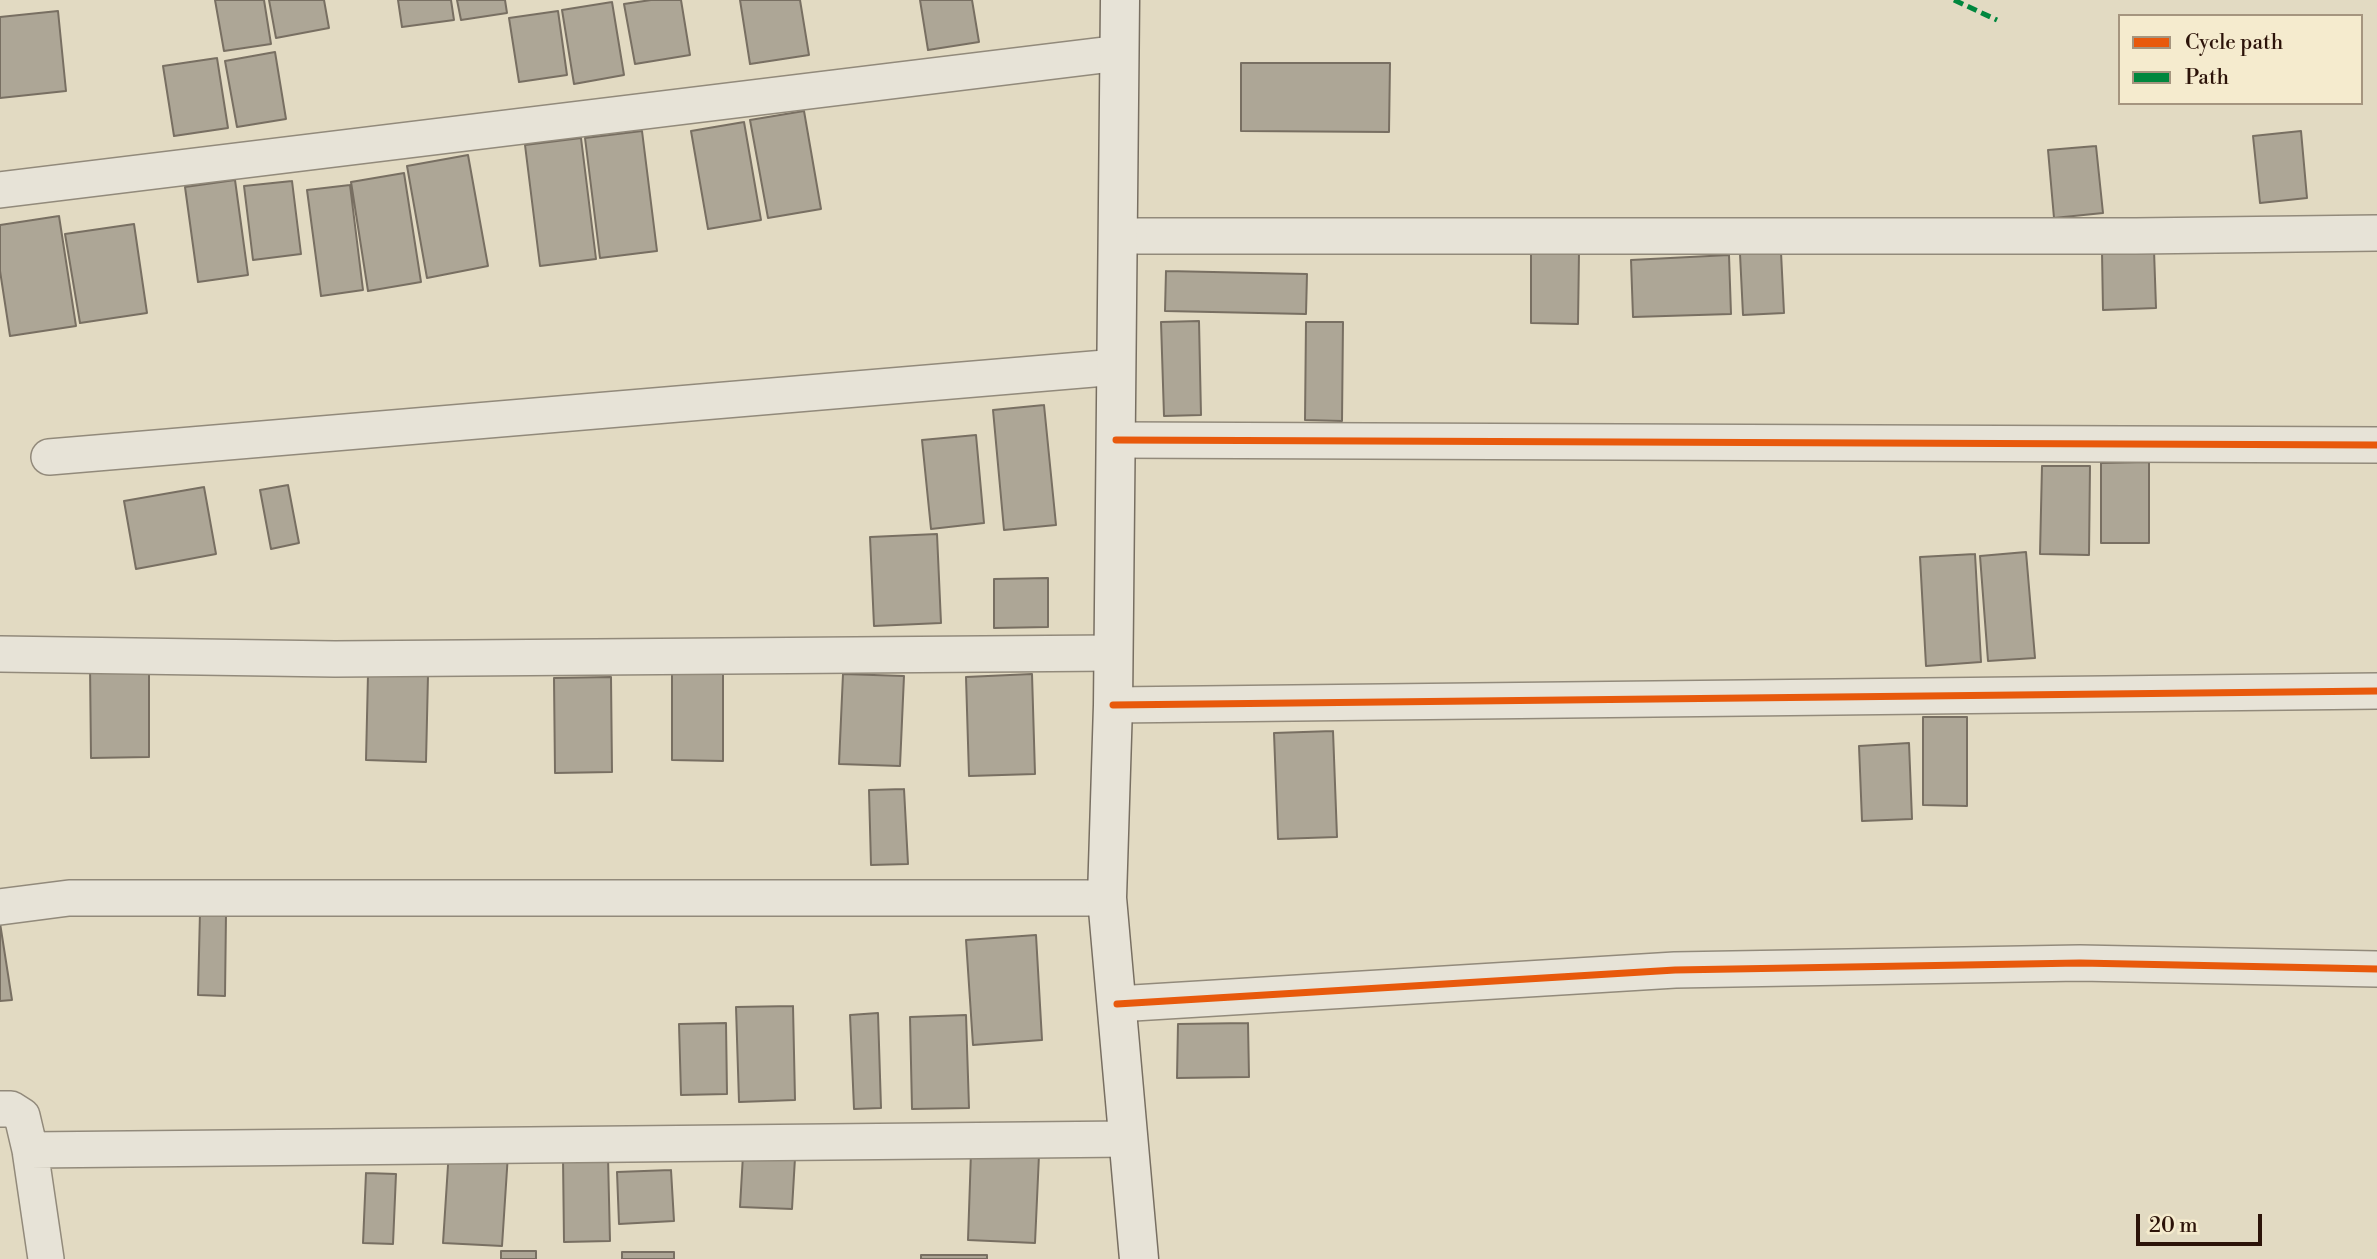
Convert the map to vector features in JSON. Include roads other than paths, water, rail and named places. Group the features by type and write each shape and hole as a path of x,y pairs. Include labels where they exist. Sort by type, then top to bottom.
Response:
{"main road":[{"path":"1120,0 1114,653 1107,898 1139,1259"}],"street":[{"path":"0,190 1120,53"},
{"path":"1118,236 2136,236 2377,233"},
{"path":"49,457 1117,367"},
{"path":"1116,440 2377,444"},
{"path":"0,654 348,659 1114,653"},
{"path":"1113,705 2377,691"},
{"path":"0,907 69,898 1107,898"},
{"path":"1117,1004 1675,970 2080,963 2377,969"},
{"path":"0,1109 11,1109 22,1116 30,1150 46,1259"},
{"path":"30,1150 1128,1139"}]}
